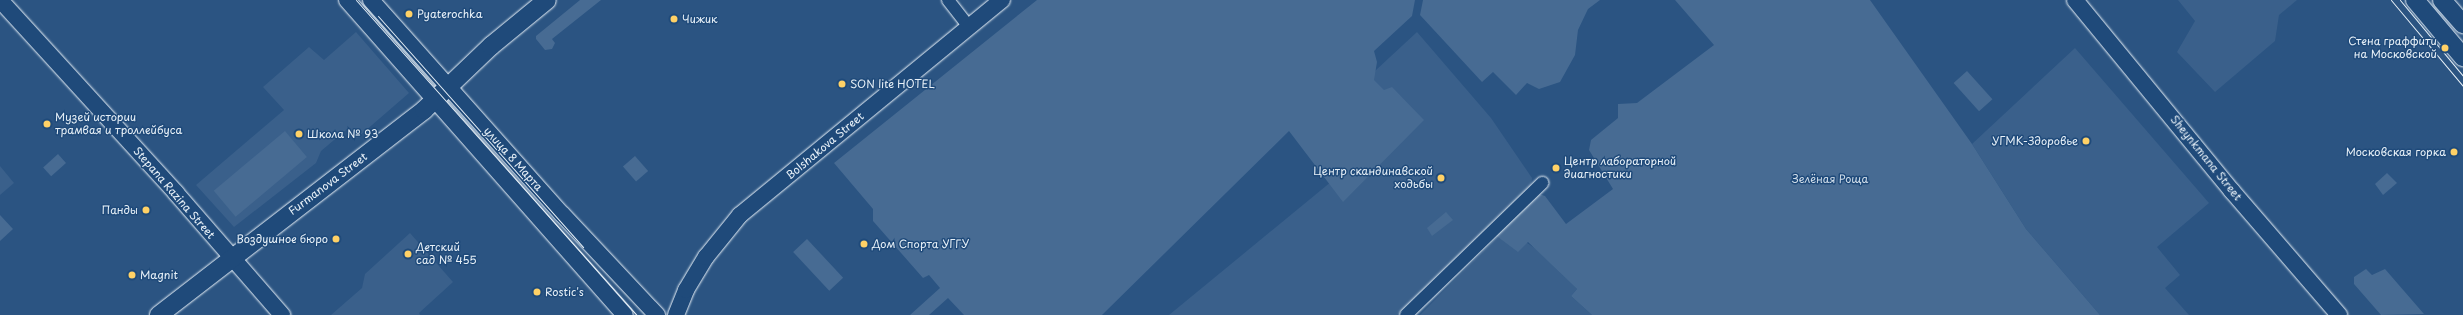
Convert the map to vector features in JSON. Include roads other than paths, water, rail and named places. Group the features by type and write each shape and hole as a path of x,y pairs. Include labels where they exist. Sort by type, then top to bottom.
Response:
{"main road":[{"name":"Furmanova Street","path":"158,315 361,160 434,100 491,46 547,0"},
{"path":"2415,0 2463,57"},
{"path":"2442,0 2463,24"}],"street":[{"name":"Stepana Razina Street","path":"0,0 176,193 282,315"},
{"name":"улица 8 Марта","path":"347,0 625,315"},
{"name":"улица 8 Марта","path":"372,0 562,214 657,315"},
{"path":"948,0 969,27"},
{"name":"Bolshakova Street","path":"676,315 686,290 706,257 740,215 1002,0"},
{"name":"Sheynkmana Street","path":"2075,0 2232,191 2339,315"},
{"path":"1406,315 1542,183"}],"tram line":[{"path":"356,0 637,315"},
{"path":"2391,0 2463,86"},
{"path":"2400,0 2463,76"},
{"path":"378,16 583,247"}],"place":[{"name":"Pyaterochka","path":"409,14"},
{"name":"Чижик","path":"674,19"},
{"name":"Стена граффити на Московской","path":"2445,48"},
{"name":"SON lite HOTEL","path":"842,84"},
{"name":"Музей истории трамвая и троллейбуса","path":"47,124"},
{"name":"Школа № 93","path":"299,134"},
{"name":"УГМК-Здоровье","path":"2086,141"},
{"name":"Московская горка","path":"2454,152"},
{"name":"Центр лабораторной диагностики","path":"1556,168"},
{"name":"Центр скандинавской ходьбы","path":"1441,178"},
{"name":"Панды","path":"146,210"},
{"name":"Воздушное бюро","path":"336,239"},
{"name":"Дом Спорта УГГУ","path":"864,244"},
{"name":"Детский сад № 455","path":"408,254"},
{"name":"Magnit","path":"132,275"},
{"name":"Rostic's","path":"537,292"}],"park label":[{"name":"Зелёная Роща","path":"1830,179"}]}
